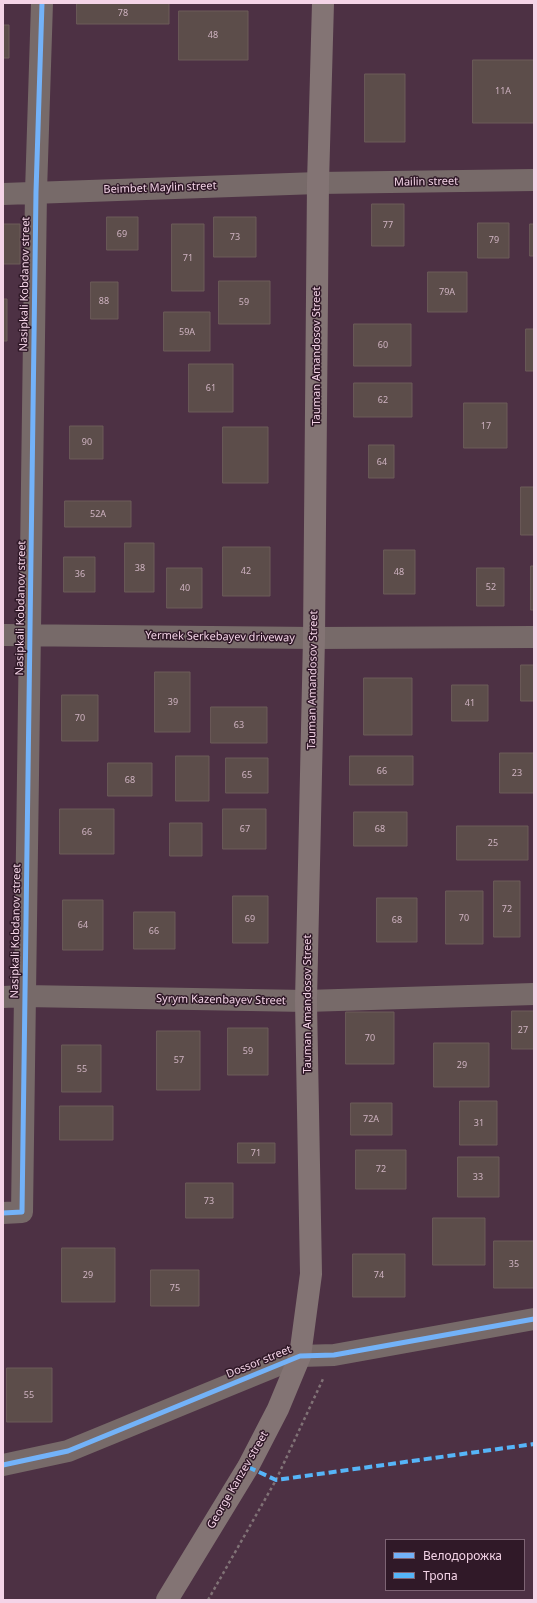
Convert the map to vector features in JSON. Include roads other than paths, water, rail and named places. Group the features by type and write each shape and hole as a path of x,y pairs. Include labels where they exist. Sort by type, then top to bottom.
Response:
{"main road":[{"name":"Tauman Amandosov Street","path":"300,1356 311,1274 306,1002 314,638 318,183 323,3"},
{"name":"George Kanzev street","path":"167,1600 248,1467 278,1409 300,1356"}],"street":[{"name":"Nasipkali Kobdanov street","path":"13,1213 25,996 36,192 42,3"},
{"name":"Mailin street","path":"318,183 534,180"},
{"name":"Beimbet Maylin street","path":"3,194 318,183"},
{"name":"Yermek Serkebayev driveway","path":"3,635 314,638 534,637"},
{"name":"Syrym Kazenbayev Street","path":"3,997 25,996 306,1002 534,994"},
{"name":"Dossor street","path":"3,1465 68,1451 300,1356 334,1355 534,1319"}]}
